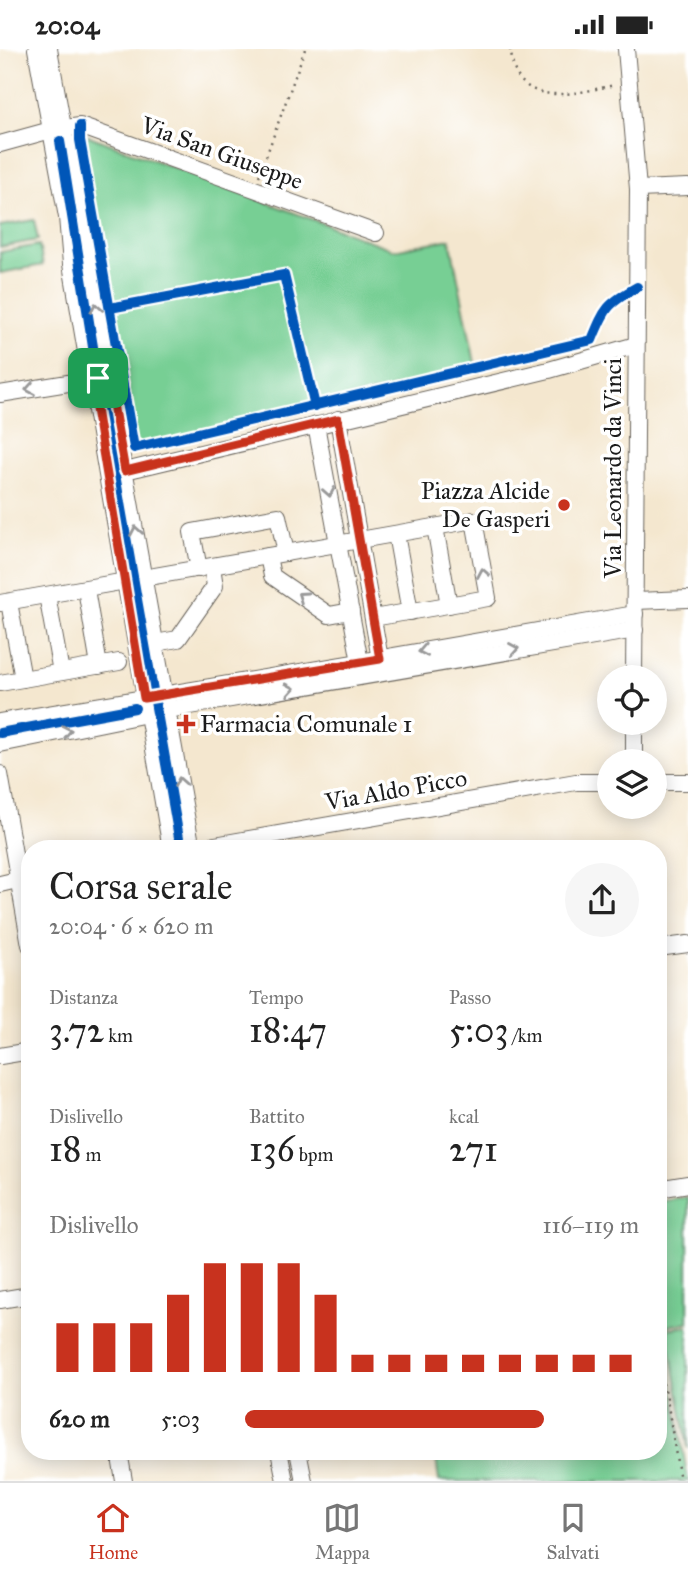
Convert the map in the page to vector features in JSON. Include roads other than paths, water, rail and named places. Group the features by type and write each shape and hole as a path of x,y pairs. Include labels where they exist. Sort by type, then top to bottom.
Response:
{"street":[{"path":"36,49 58,129 108,376 190,840"},
{"path":"49,49 71,264 169,840"},
{"name":"Via Leonardo da Vinci","path":"626,49 638,190 634,665"},
{"name":"Via San Giuseppe","path":"58,129 80,126 376,233"},
{"path":"0,144 58,129"},
{"path":"638,190 688,187"},
{"path":"125,471 549,370 636,345"},
{"path":"0,394 108,376"},
{"path":"338,419 380,659"},
{"path":"316,425 360,662"},
{"path":"155,643 178,639 215,586 205,568 192,532 278,516 286,553"},
{"path":"23,679 5,603 474,520 488,598 373,618"},
{"path":"435,527 449,605"},
{"path":"396,534 410,612"},
{"path":"268,556 272,576 329,615 351,611"},
{"path":"86,589 99,666"},
{"path":"47,595 61,673"},
{"path":"0,722 144,698 166,703 635,615 688,599"},
{"path":"0,744 147,716 166,703 360,662 635,615"},
{"path":"0,683 118,662"},
{"path":"0,774 21,865"},
{"name":"Via Aldo Picco","path":"244,840 576,782 597,782"},
{"path":"667,782 688,782"},
{"path":"0,884 21,879"},
{"path":"667,947 688,944"},
{"path":"0,1056 21,1052"},
{"path":"667,1188 688,1184"},
{"path":"0,1300 21,1296"},
{"path":"120,1460 124,1481"},
{"path":"281,1460 285,1481"},
{"path":"300,1460 304,1481"}],"place":[{"name":"Piazza Alcide De Gasperi","path":"564,505"},
{"name":"Farmacia Comunale 1","path":"186,724"}]}
